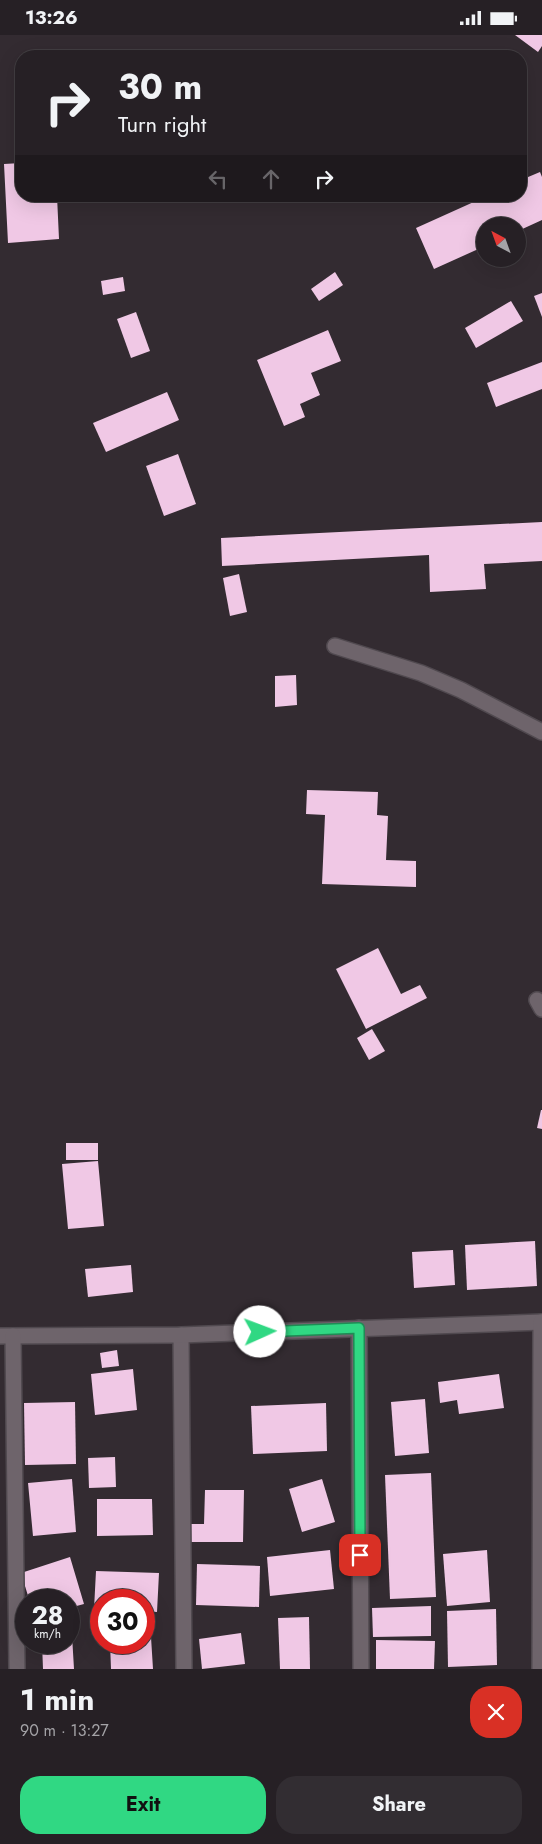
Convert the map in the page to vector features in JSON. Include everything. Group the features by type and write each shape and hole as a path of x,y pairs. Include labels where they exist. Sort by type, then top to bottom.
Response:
{"street":[{"path":"335,646 421,673 461,690 542,732"},
{"path":"17,1669 7,1336 181,1335 542,1322 540,1669"},
{"path":"359,1328 360,1669"},
{"path":"181,1335 184,1669"}],"building":[{"path":"515,35 542,35 542,46 538,52"},
{"path":"15,163 15,202 57,202 59,239 8,243 4,164"},
{"path":"540,172 542,177 542,220 526,227 526,217 476,217 476,250 434,269 416,228 474,202 527,202 527,177"},
{"path":"335,272 343,285 319,301 311,289"},
{"path":"123,277 125,291 103,295 101,281"},
{"path":"542,293 542,317 534,296"},
{"path":"511,301 523,321 476,348 465,328"},
{"path":"136,312 150,351 131,358 117,319"},
{"path":"328,330 341,361 311,373 320,395 300,404 305,417 284,426 257,360"},
{"path":"542,362 542,389 496,407 487,383"},
{"path":"167,392 179,420 106,452 93,423"},
{"path":"178,454 196,504 164,516 146,466"},
{"path":"542,522 542,561 484,564 486,589 430,592 429,555 222,566 221,538"},
{"path":"239,574 247,612 230,616 223,578"},
{"path":"296,675 297,705 275,707 275,676"},
{"path":"307,790 378,792 377,815 388,816 386,860 416,861 416,887 322,884 325,815 306,814"},
{"path":"378,948 401,994 420,985 427,998 366,1029 336,969"},
{"path":"372,1029 385,1051 369,1060 357,1038"},
{"path":"542,1110 542,1129 537,1128"},
{"path":"66,1143 98,1143 98,1160 66,1160"},
{"path":"98,1161 104,1226 68,1229 62,1164"},
{"path":"535,1241 537,1286 467,1290 465,1245"},
{"path":"453,1250 455,1285 414,1288 412,1252"},
{"path":"131,1265 133,1292 88,1297 85,1269"},
{"path":"117,1350 119,1366 102,1368 100,1353"},
{"path":"133,1369 137,1410 95,1415 91,1374"},
{"path":"499,1374 504,1408 459,1414 457,1400 440,1403 438,1382"},
{"path":"425,1399 429,1453 395,1456 391,1402"},
{"path":"75,1402 76,1464 25,1465 24,1403"},
{"path":"326,1403 327,1451 253,1454 251,1406"},
{"path":"115,1457 116,1487 89,1488 88,1458"},
{"path":"431,1473 436,1597 390,1599 385,1475"},
{"path":"72,1479 76,1532 33,1536 28,1483"},
{"path":"322,1479 335,1522 302,1532 289,1489"},
{"path":"205,1490 244,1490 243,1542 189,1542 189,1524 204,1524"},
{"path":"97,1499 152,1499 153,1535 97,1536"},
{"path":"330,1550 334,1589 270,1596 267,1557"},
{"path":"487,1550 490,1602 447,1606 443,1554"},
{"path":"70,1557 80,1589 26,1589 21,1573"},
{"path":"197,1564 260,1566 259,1607 196,1605"},
{"path":"96,1571 159,1573 157,1612 155,1612 155,1589 95,1589"},
{"path":"80,1591 84,1604 80,1605"},
{"path":"431,1606 431,1636 373,1637 372,1608"},
{"path":"496,1609 497,1665 448,1667 447,1611"},
{"path":"309,1617 310,1669 280,1669 278,1618"},
{"path":"241,1633 245,1664 202,1669 199,1639"},
{"path":"376,1640 435,1641 434,1669 376,1669"},
{"path":"42,1654 73,1654 74,1669 43,1669"},
{"path":"110,1654 152,1654 153,1669 111,1669"}],"route":[{"path":"260,1332 359,1328 360,1555"}]}
